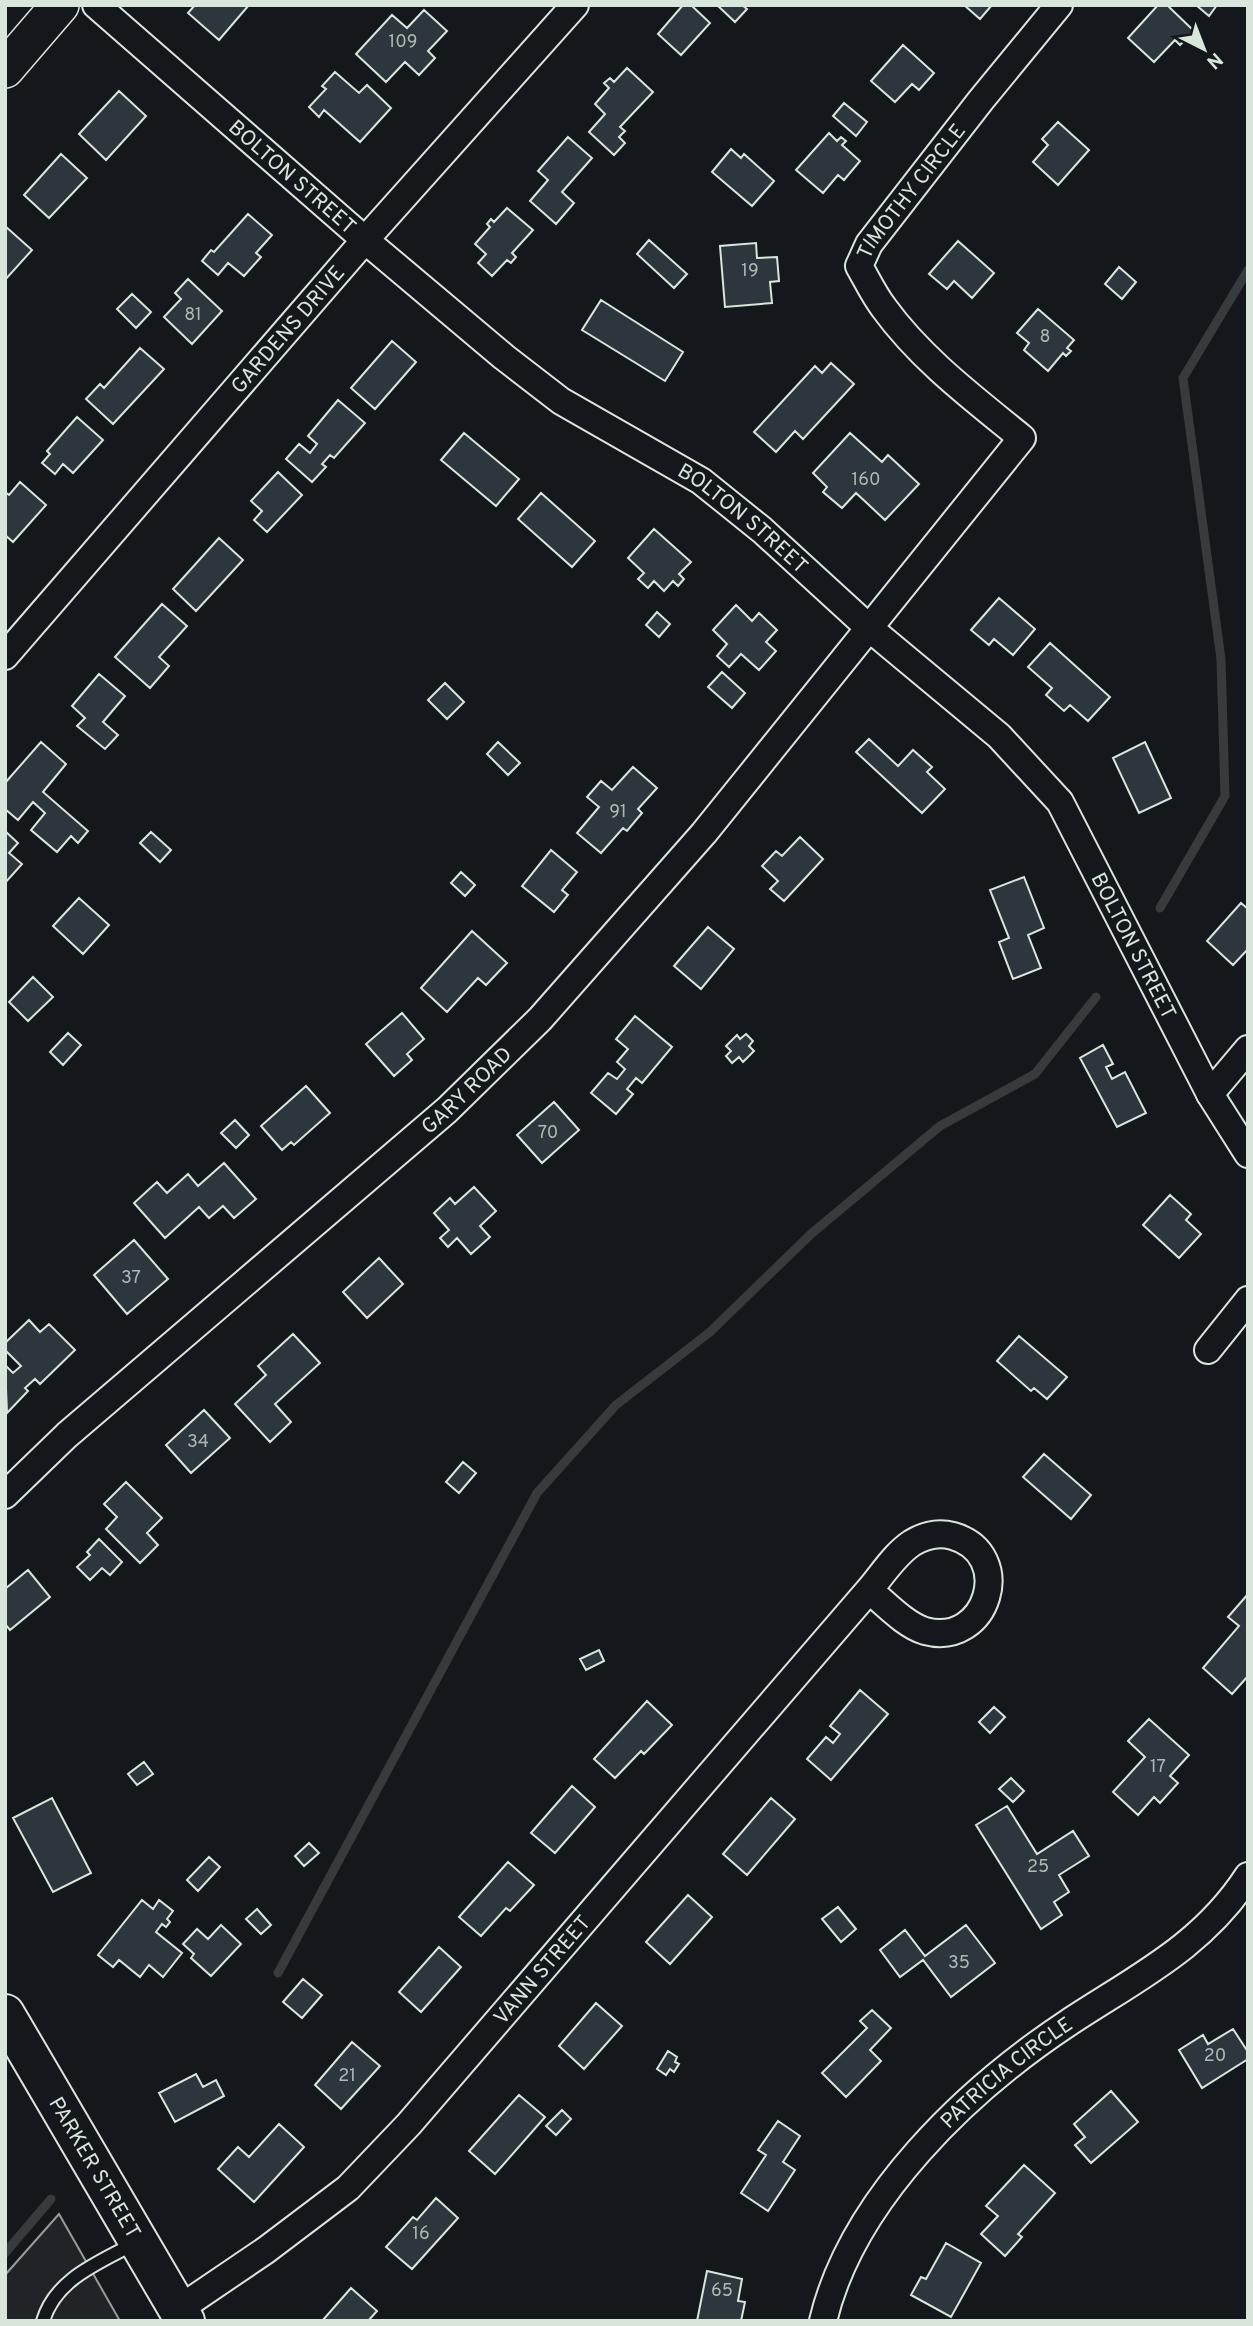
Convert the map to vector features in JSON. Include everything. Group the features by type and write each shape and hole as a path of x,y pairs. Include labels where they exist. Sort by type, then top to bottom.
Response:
{"main road":[{"name":"PARKER STREET","path":"5,2014 182,2315"}],"street":[{"path":"5,69 60,5"},
{"name":"BOLTON STREET","path":"96,5 365,240 504,357 561,401 701,481 762,530 868,627 999,736 1060,802 1210,1094 1248,1154"},
{"name":"GARDENS DRIVE","path":"5,656 365,240 575,5"},
{"name":"TIMOTHY CIRCLE","path":"868,627 1022,438 941,371 904,333 883,307 859,266 869,244 1059,5"},
{"name":"GARY ROAD","path":"5,1495 67,1435 447,1110 540,1019 704,833 868,627"},
{"path":"1210,1094 1248,1049"},
{"path":"1208,1350 1248,1300"},
{"name":"VANN STREET","path":"182,2315 348,2188 392,2142 869,1590 906,1548 920,1538 938,1534 955,1536 971,1545 982,1558 988,1574 986,1600 978,1614 958,1629 942,1633 918,1628 869,1590"},
{"name":"PATRICIA CIRCLE","path":"823,2321 842,2262 861,2230 883,2196 935,2134 1031,2048 1189,1944 1217,1917 1248,1876"}],"lane":[{"path":"43,2321 57,2294 69,2279 138,2241"}],"shaded area":[{"path":"59,2214 120,2321 5,2321 5,2275"}],"building":[{"path":"195,5 249,5 219,40 188,13"},
{"path":"683,5 691,5 710,23 681,55 658,34"},
{"path":"717,5 742,5 747,9 735,22"},
{"path":"964,5 992,5 980,19"},
{"path":"1158,5 1167,5 1194,31 1180,45 1175,40 1154,62 1128,38"},
{"path":"1196,5 1217,5 1209,16"},
{"path":"424,10 447,31 428,51 435,58 419,75 405,62 386,82 356,54 392,15 407,28"},
{"path":"903,45 934,73 919,90 912,84 895,102 871,81"},
{"path":"627,68 653,92 620,127 625,131 619,137 625,143 614,155 589,132 605,114 595,104 609,88 604,83 610,78 614,82"},
{"path":"335,72 359,93 367,85 391,108 360,142 324,110 319,117 309,107 326,89 322,86"},
{"path":"119,91 146,116 106,160 79,134"},
{"path":"844,103 867,122 856,136 833,116"},
{"path":"1058,122 1089,150 1058,185 1033,162 1048,145 1042,139"},
{"path":"829,133 837,141 841,137 846,141 842,145 860,161 844,180 838,175 823,193 796,170"},
{"path":"568,137 592,158 562,192 574,203 556,224 530,201 548,180 538,171"},
{"path":"731,149 741,158 744,154 774,181 752,206 712,172"},
{"path":"61,154 87,178 49,218 24,195"},
{"path":"507,208 533,230 512,253 516,257 511,263 507,260 492,276 478,263 486,254 475,244 490,227 487,224 491,219 494,222"},
{"path":"248,214 272,235 256,253 261,257 244,276 228,263 218,275 202,261 211,250 214,252"},
{"path":"5,226 32,250 5,280"},
{"path":"649,240 687,274 674,288 637,254"},
{"path":"958,241 994,273 972,298 954,281 947,289 929,274"},
{"path":"756,243 757,258 777,257 779,281 770,282 772,303 725,307 720,246"},
{"path":"1119,267 1136,282 1122,299 1105,284"},
{"path":"188,279 222,311 192,344 164,317 181,299 175,293"},
{"path":"132,294 151,312 136,328 117,309"},
{"path":"601,300 683,352 665,381 582,330"},
{"path":"1038,309 1074,340 1067,348 1071,351 1066,356 1063,353 1048,371 1024,350 1029,343 1017,333"},
{"path":"392,341 416,362 375,409 351,388"},
{"path":"140,348 164,369 113,424 86,399 100,384 104,388"},
{"path":"831,363 854,384 803,439 795,431 776,452 754,432 815,366 822,373"},
{"path":"338,400 365,423 334,458 330,455 322,464 326,467 312,482 286,459 299,444 310,453 317,444 308,436"},
{"path":"77,417 103,440 73,473 63,464 55,474 42,463 50,454 47,451"},
{"path":"464,433 519,479 496,506 441,460"},
{"path":"850,433 882,462 888,455 919,484 885,520 856,493 842,508 823,492 827,487 813,473"},
{"path":"278,472 302,495 267,532 254,520 262,511 251,501"},
{"path":"20,482 46,505 13,542 5,535 5,492 9,495"},
{"path":"541,493 595,541 572,567 518,519"},
{"path":"654,529 691,562 679,574 684,579 678,586 673,581 664,591 654,581 648,588 638,579 644,573 628,558"},
{"path":"219,538 243,560 196,611 173,589"},
{"path":"999,598 1035,629 1013,655 994,639 989,645 971,630"},
{"path":"162,604 187,626 159,657 169,666 150,688 115,657"},
{"path":"736,605 752,621 759,613 777,630 766,642 776,651 759,670 741,654 729,667 717,656 727,644 713,630"},
{"path":"657,612 670,624 659,637 646,625"},
{"path":"1050,643 1110,697 1088,721 1070,705 1064,711 1046,695 1052,688 1028,667"},
{"path":"722,672 745,693 732,708 708,687"},
{"path":"99,674 125,696 103,722 118,735 105,749 77,726 85,718 72,706"},
{"path":"445,683 464,702 447,719 428,700"},
{"path":"869,739 898,766 913,750 932,767 927,772 945,789 922,813 856,752"},
{"path":"41,742 66,764 43,792 88,831 78,843 71,836 57,852 31,830 45,813 33,802 18,820 5,809 5,783"},
{"path":"498,742 520,763 508,775 487,754"},
{"path":"1145,742 1171,798 1139,813 1113,758"},
{"path":"633,767 657,788 638,809 642,813 627,831 623,828 601,853 577,833 599,807 587,797 601,781 612,790"},
{"path":"5,831 18,843 9,853 22,864 5,883"},
{"path":"151,832 171,850 160,862 140,843"},
{"path":"800,837 823,859 784,901 770,889 778,881 762,866 776,851 782,856"},
{"path":"551,850 577,872 562,890 568,895 554,912 522,886"},
{"path":"461,872 475,885 465,896 451,883"},
{"path":"1024,877 1044,928 1028,935 1041,968 1013,979 999,942 1009,938 990,890"},
{"path":"79,898 109,925 83,954 53,926"},
{"path":"1241,903 1248,909 1248,949 1233,965 1207,941"},
{"path":"708,927 734,949 701,989 674,966"},
{"path":"472,931 507,963 486,985 478,978 447,1012 421,988"},
{"path":"33,977 53,997 28,1021 9,1002"},
{"path":"402,1013 424,1039 407,1054 412,1060 394,1076 366,1044"},
{"path":"635,1016 672,1047 642,1083 636,1078 627,1089 633,1094 616,1114 591,1093 608,1073 617,1079 625,1069 617,1062 628,1049 616,1039"},
{"path":"68,1033 81,1045 63,1065 50,1052"},
{"path":"746,1034 753,1041 749,1046 754,1051 743,1062 739,1057 732,1063 726,1056 731,1051 726,1046 737,1035 740,1039"},
{"path":"1103,1045 1113,1064 1106,1067 1112,1079 1125,1072 1146,1113 1117,1127 1080,1058"},
{"path":"306,1086 330,1113 294,1145 291,1142 282,1150 261,1126"},
{"path":"554,1102 579,1130 542,1163 517,1135"},
{"path":"235,1120 249,1135 236,1148 221,1133"},
{"path":"224,1163 256,1199 234,1218 223,1206 209,1218 199,1207 165,1238 134,1203 157,1182 167,1193 188,1174 198,1186"},
{"path":"474,1187 496,1211 480,1226 490,1237 471,1254 457,1238 448,1247 440,1238 449,1230 434,1213 450,1198 455,1204"},
{"path":"1170,1195 1191,1214 1186,1220 1201,1234 1179,1258 1143,1225"},
{"path":"134,1240 168,1279 127,1314 94,1275"},
{"path":"379,1258 403,1284 367,1318 343,1292"},
{"path":"29,1320 40,1332 49,1324 75,1350 40,1384 35,1379 25,1388 28,1391 7,1413 5,1365 13,1373 21,1366 5,1350 5,1343"},
{"path":"293,1334 320,1363 275,1404 291,1422 270,1442 235,1404 266,1375 258,1366"},
{"path":"1019,1336 1067,1377 1047,1399 1034,1388 1031,1391 997,1361"},
{"path":"204,1410 230,1438 191,1473 166,1445"},
{"path":"1044,1454 1091,1495 1071,1519 1023,1477"},
{"path":"463,1462 476,1473 459,1493 446,1482"},
{"path":"126,1482 162,1518 147,1533 158,1545 140,1563 106,1529 117,1517 104,1504"},
{"path":"99,1539 122,1562 110,1575 102,1568 90,1580 77,1567 90,1555 87,1552"},
{"path":"28,1570 50,1597 10,1630 5,1624 5,1589"},
{"path":"1248,1594 1248,1676 1232,1694 1203,1668 1239,1626 1228,1617"},
{"path":"599,1650 604,1661 586,1670 580,1659"},
{"path":"860,1690 888,1714 831,1780 807,1759 826,1737 833,1743 840,1734 830,1726"},
{"path":"647,1701 672,1725 644,1754 641,1751 615,1778 594,1759"},
{"path":"994,1707 1005,1717 990,1733 979,1722"},
{"path":"1149,1719 1189,1755 1170,1776 1178,1783 1160,1803 1154,1797 1138,1815 1113,1792 1145,1757 1128,1741"},
{"path":"144,1762 153,1774 137,1785 128,1774"},
{"path":"1011,1778 1024,1791 1013,1802 999,1789"},
{"path":"572,1786 595,1807 555,1853 531,1833"},
{"path":"52,1798 91,1873 53,1892 13,1818"},
{"path":"771,1798 795,1819 747,1875 723,1854"},
{"path":"1007,1806 1037,1854 1073,1831 1089,1856 1059,1875 1069,1892 1054,1902 1062,1915 1041,1929 976,1825"},
{"path":"309,1843 319,1853 304,1866 295,1856"},
{"path":"209,1857 220,1867 198,1891 187,1880"},
{"path":"508,1862 534,1885 510,1911 506,1908 481,1936 459,1917"},
{"path":"688,1895 712,1917 670,1964 646,1942"},
{"path":"142,1900 153,1909 159,1900 173,1911 167,1919 170,1922 166,1927 162,1924 156,1932 182,1953 163,1977 149,1965 140,1977 119,1960 113,1967 98,1955"},
{"path":"838,1907 856,1929 841,1942 822,1919"},
{"path":"257,1909 271,1925 261,1934 246,1919"},
{"path":"221,1925 241,1944 211,1976 191,1958 194,1954 183,1944 197,1929 208,1939"},
{"path":"966,1925 995,1963 951,1997 923,1960 900,1977 880,1950 905,1930 925,1956"},
{"path":"439,1947 461,1967 421,2012 399,1992"},
{"path":"303,1979 322,1995 302,2018 283,2002"},
{"path":"596,2003 622,2026 584,2069 559,2046"},
{"path":"872,2010 891,2028 870,2050 881,2061 846,2097 822,2073 867,2028 860,2021"},
{"path":"1233,2029 1248,2052 1248,2059 1202,2088 1179,2050 1203,2035 1208,2044"},
{"path":"352,2042 380,2066 341,2109 315,2085"},
{"path":"668,2051 677,2057 675,2062 679,2064 674,2072 670,2069 666,2075 657,2069"},
{"path":"196,2074 203,2087 216,2080 224,2096 175,2122 159,2093"},
{"path":"1111,2091 1138,2122 1091,2163 1075,2145 1085,2137 1074,2124"},
{"path":"519,2095 545,2117 495,2174 469,2151"},
{"path":"562,2110 571,2119 556,2135 546,2126"},
{"path":"778,2121 800,2136 783,2162 795,2170 768,2211 741,2193 766,2155 758,2150"},
{"path":"279,2124 304,2147 254,2202 218,2169 238,2147 249,2157"},
{"path":"1024,2165 1055,2193 1018,2234 1022,2237 1005,2256 981,2234 998,2216 986,2206"},
{"path":"436,2198 458,2218 412,2269 386,2247 413,2217 417,2220"},
{"path":"946,2243 981,2263 951,2317 911,2295 921,2277 926,2279"},
{"path":"707,2271 742,2279 738,2301 745,2302 741,2321 697,2321"},
{"path":"351,2288 377,2311 368,2321 322,2321"}],"waterway":[{"path":"1160,908 1225,796 1221,659 1183,378 1248,270"},
{"path":"278,1973 537,1493 616,1405 710,1332 811,1234 940,1126 1035,1074 1096,997"},
{"path":"5,2253 51,2199"}]}
